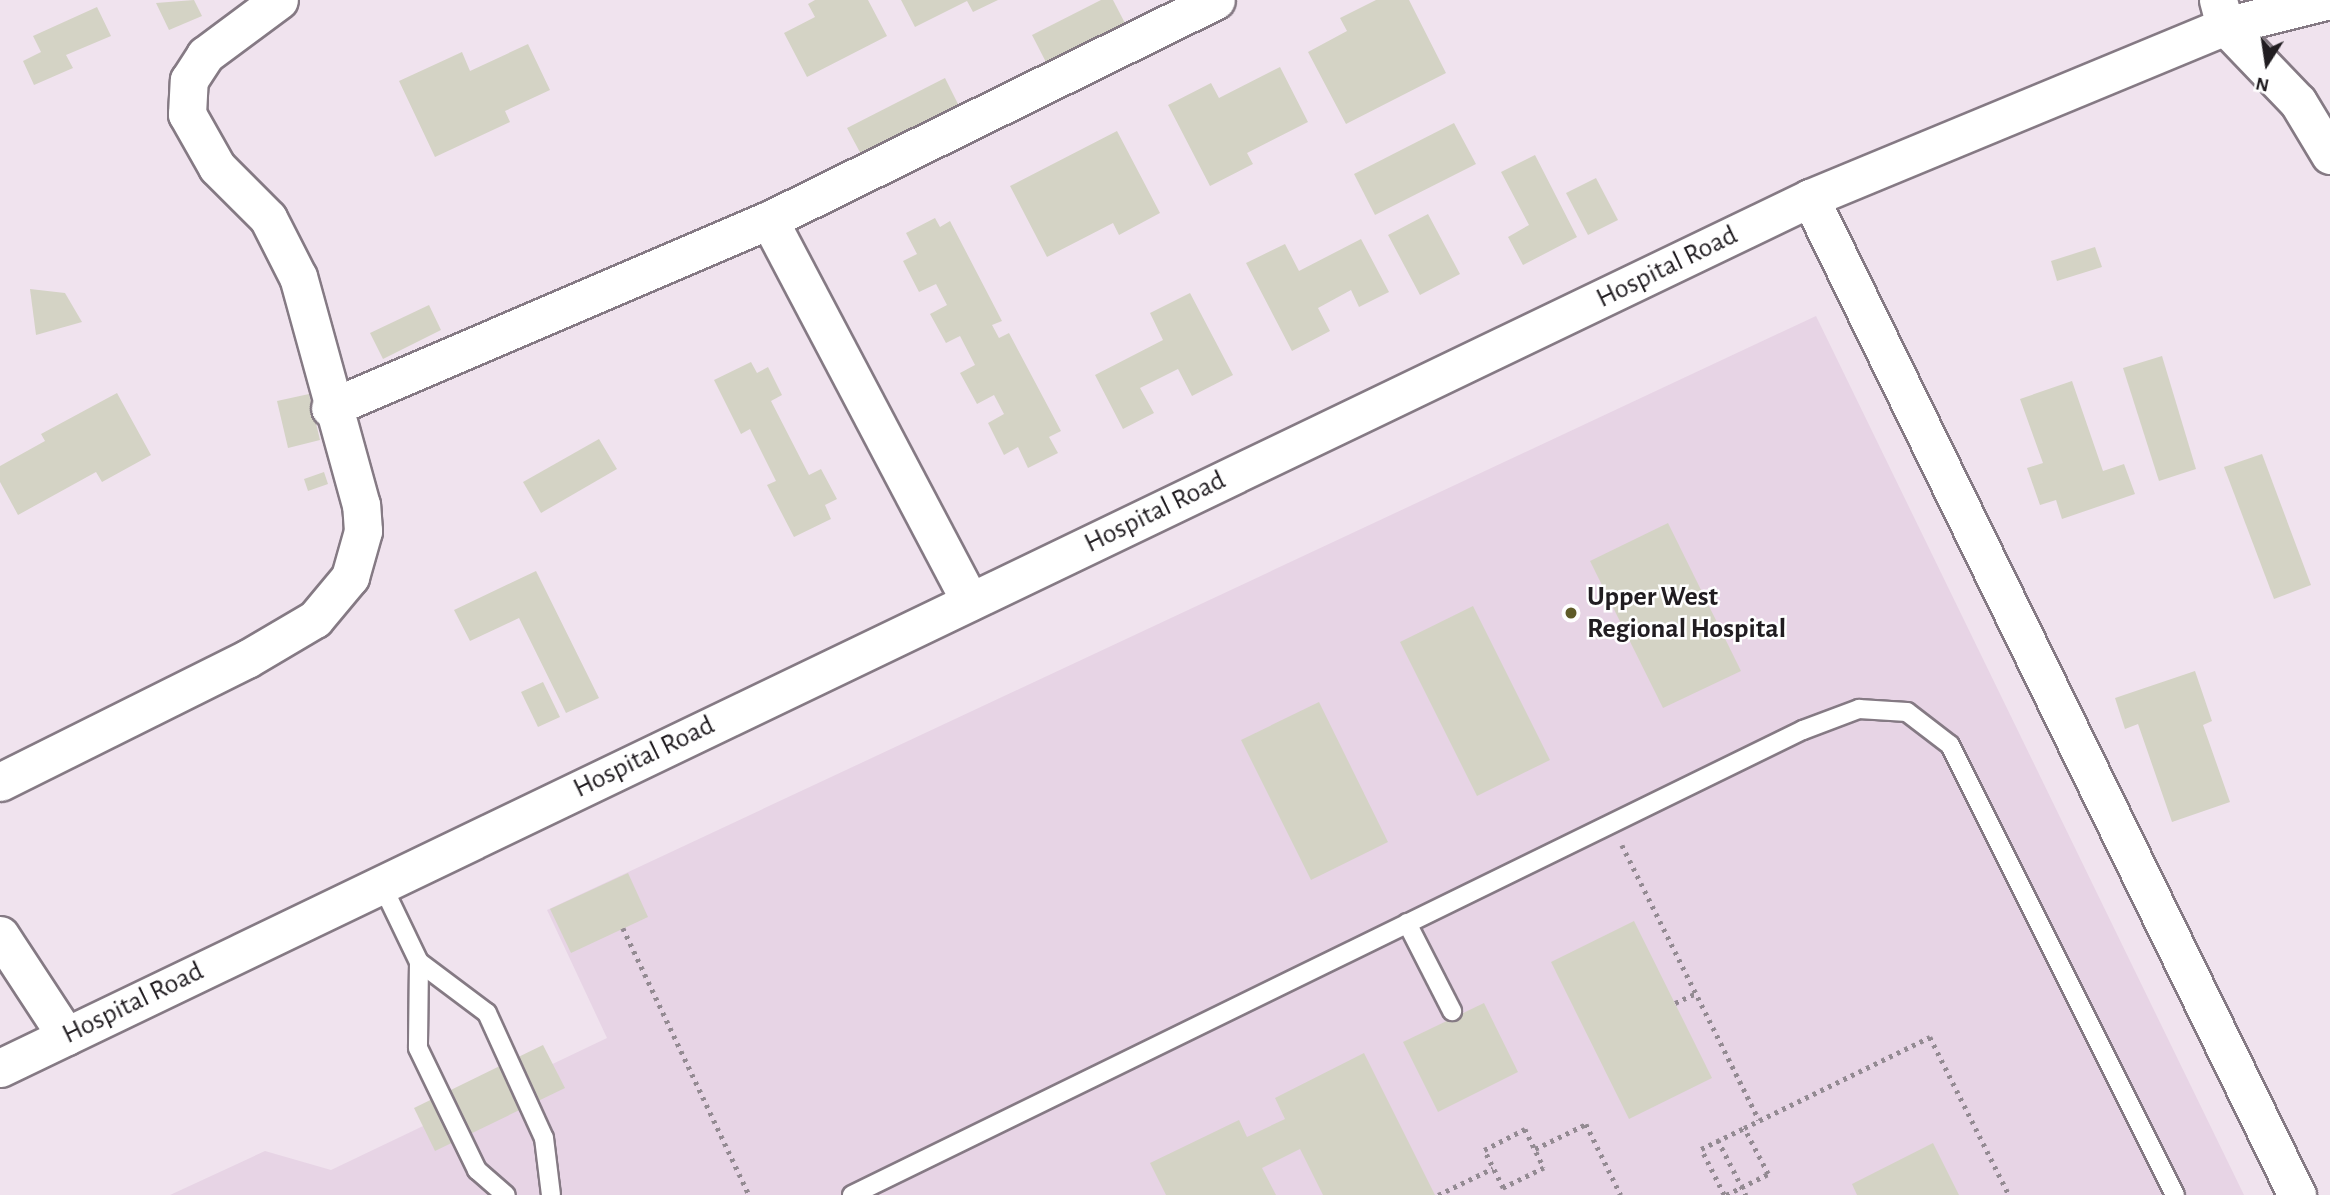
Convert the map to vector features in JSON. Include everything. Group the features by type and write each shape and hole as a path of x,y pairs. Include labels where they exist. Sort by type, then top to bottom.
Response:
{"street":[{"path":"0,782 181,696 315,619 350,577 363,531 288,250 199,143 187,114 189,80 205,55 279,0"},
{"path":"330,408 769,220 1216,0"},
{"name":"Hospital Road","path":"0,1068 1810,198 2221,13 2329,0"},
{"path":"2221,13 2298,102 2330,155"},
{"path":"1810,198 2297,1195"},
{"path":"769,220 970,601"},
{"path":"0,935 66,1035"}],"lane":[{"path":"852,1195 1611,824 1836,717 1859,709 1907,712 1950,745 1978,791 2175,1195"},
{"path":"381,883 419,962 418,1048 477,1170 506,1195"},
{"path":"1407,923 1452,1011"},
{"path":"419,962 487,1013 544,1138 551,1195"}],"path":[{"path":"1611,824 1759,1120"},
{"path":"623,929 749,1195"},
{"path":"1675,1003 1696,993"},
{"path":"1744,1128 1768,1174 1725,1195 1701,1149 1930,1037 2010,1195"},
{"path":"1535,1149 1586,1124 1621,1195"},
{"path":"1525,1129 1544,1168 1503,1188 1493,1168 1484,1150 1525,1129"},
{"path":"1718,1140 1746,1195"},
{"path":"1440,1195 1493,1168"}],"shaded area":[{"name":"Upper West Regional Hospital","path":"1816,316 2244,1195 170,1195 265,1151 331,1170 607,1038 547,910"}],"building":[{"path":"194,0 202,16 169,30 156,3"},
{"path":"815,0 868,0 887,36 807,77 784,33 815,17 808,4"},
{"path":"901,0 998,0 973,12 967,1 915,27"},
{"path":"1101,0 1113,0 1127,27 1049,68 1032,35"},
{"path":"1376,0 1409,0 1446,73 1346,124 1308,52 1347,31 1340,18"},
{"path":"97,7 111,36 66,55 73,68 34,85 23,61 41,52 33,36"},
{"path":"528,44 550,90 505,111 510,122 435,157 399,81 462,52 470,71"},
{"path":"1280,67 1308,122 1247,153 1253,164 1210,186 1168,105 1211,83 1219,98"},
{"path":"945,78 960,108 863,158 847,128"},
{"path":"1454,123 1476,164 1375,215 1354,174"},
{"path":"1117,131 1160,213 1119,235 1113,223 1047,257 1010,186"},
{"path":"1535,155 1577,237 1523,265 1508,237 1529,225 1501,172"},
{"path":"1596,178 1618,220 1588,235 1566,193"},
{"path":"1428,214 1460,274 1420,295 1388,235"},
{"path":"935,218 940,227 950,221 1002,321 992,325 999,338 1009,333 1061,431 1049,437 1058,453 1028,468 1018,447 1004,455 988,423 1004,414 994,395 977,404 960,373 975,365 960,336 946,343 930,314 947,305 936,284 919,292 903,261 917,254 906,233"},
{"path":"1361,239 1389,292 1359,307 1351,290 1318,308 1330,331 1292,351 1246,263 1285,244 1299,271"},
{"path":"2095,247 2102,267 2057,281 2051,261"},
{"path":"30,289 65,293 82,322 36,335"},
{"path":"1190,293 1233,375 1192,396 1178,369 1140,388 1154,413 1123,429 1095,375 1163,340 1150,313"},
{"path":"429,305 441,330 383,359 370,333"},
{"path":"2162,356 2196,469 2159,481 2123,368"},
{"path":"751,362 757,373 768,367 782,395 771,401 809,475 821,469 837,499 825,505 831,519 794,537 767,485 776,481 750,429 741,434 714,380"},
{"path":"2072,381 2103,471 2124,464 2135,494 2062,519 2056,500 2040,505 2027,468 2043,463 2020,399"},
{"path":"117,393 151,455 102,482 96,472 18,515 0,482 0,466 45,441 41,434"},
{"path":"309,394 320,440 288,448 277,401"},
{"path":"599,439 617,469 541,513 523,482"},
{"path":"2262,454 2311,585 2274,599 2224,467"},
{"path":"324,472 328,484 308,491 304,479"},
{"path":"1668,523 1741,671 1663,708 1590,561"},
{"path":"536,571 599,698 566,713 519,618 470,641 454,610"},
{"path":"1473,606 1550,760 1477,796 1400,642"},
{"path":"2195,671 2212,721 2203,725 2230,802 2172,822 2138,724 2125,729 2115,698"},
{"path":"543,682 560,717 538,727 521,692"},
{"path":"1319,702 1388,842 1311,880 1241,740"},
{"path":"628,873 648,917 571,953 550,909"},
{"path":"1634,921 1712,1078 1629,1119 1551,962"},
{"path":"1484,1003 1518,1072 1438,1112 1403,1042"},
{"path":"543,1045 565,1088 435,1151 414,1108"},
{"path":"1364,1053 1435,1195 1323,1195 1300,1149 1262,1168 1276,1195 1166,1195 1150,1163 1239,1120 1247,1137 1285,1119 1275,1098"},
{"path":"1933,1143 1959,1195 1857,1195 1852,1184"}],"place":[{"name":"Upper West Regional Hospital","path":"1571,613"}]}
